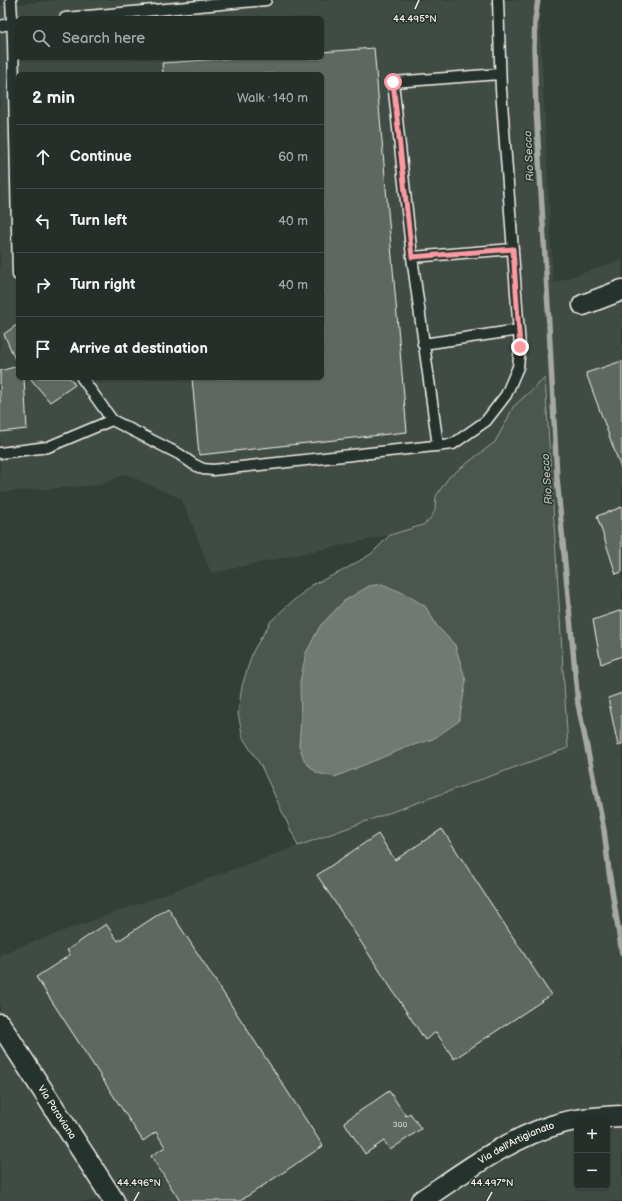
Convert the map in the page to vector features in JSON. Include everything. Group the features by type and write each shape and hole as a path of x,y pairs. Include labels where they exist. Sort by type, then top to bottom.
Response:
{"street":[{"path":"583,305 622,290"},
{"name":"Via Paraviana","path":"0,1024 114,1201"},
{"name":"Via dell'Artigianato","path":"422,1201 500,1149 530,1134 561,1123 575,1120 595,1117 622,1116"}],"lane":[{"path":"11,0 15,22 16,106"},
{"path":"87,16 266,0"},
{"path":"83,380 112,420 179,454 203,469 213,470 453,444 486,422 506,395 518,367 520,347 500,74 498,0"},
{"path":"0,26 15,22"},
{"path":"438,446 412,257 393,82 500,74"},
{"path":"412,257 513,249"},
{"path":"423,344 519,330"},
{"path":"0,453 48,447 112,420"}],"shaded area":[{"path":"57,0 539,0 553,283 622,260 622,1201 0,1201 0,954 568,748 513,407 495,442 449,477 436,496 435,511 430,519 423,525 390,535 211,573 182,499 125,474 101,485 0,492 0,6"},
{"path":"545,378 568,748 298,846 261,766 243,738 238,713 242,686 253,651 271,621 312,585 342,571 371,554 390,535 423,525 430,519 435,511 436,496 449,477 495,442 513,407"},
{"path":"382,584 403,593 425,606 437,626 455,645 466,681 459,721 433,739 405,748 335,777 317,773 305,762 299,745 301,720 300,682 306,653 320,626 344,601 369,586"}],"building":[{"path":"374,48 407,432 199,455 192,380 324,380 324,72 163,72 162,63 206,60 324,60 324,52"},
{"path":"16,325 16,361 4,334"},
{"path":"622,361 622,471 586,373"},
{"path":"16,367 16,380 24,380 27,429 0,432 0,371"},
{"path":"32,380 71,380 75,385 50,402"},
{"path":"622,507 622,572 616,574 597,516"},
{"path":"622,610 622,656 601,664 593,620"},
{"path":"622,693 622,744 618,746 608,698"},
{"path":"442,829 551,995 454,1059 436,1032 425,1040 317,875 378,834 395,860"},
{"path":"168,908 323,1146 240,1201 180,1201 151,1156 165,1147 156,1132 143,1141 36,977 70,955 67,950 106,924 118,941"},
{"path":"389,1091 406,1116 410,1113 421,1129 390,1150 384,1141 365,1154 344,1122"}],"waterway":[{"name":"Rio Secco","path":"538,0 535,20 534,48 536,109 557,478 578,704 604,830 622,953"}],"route":[{"path":"393,82 412,257 513,249 520,347"}]}
